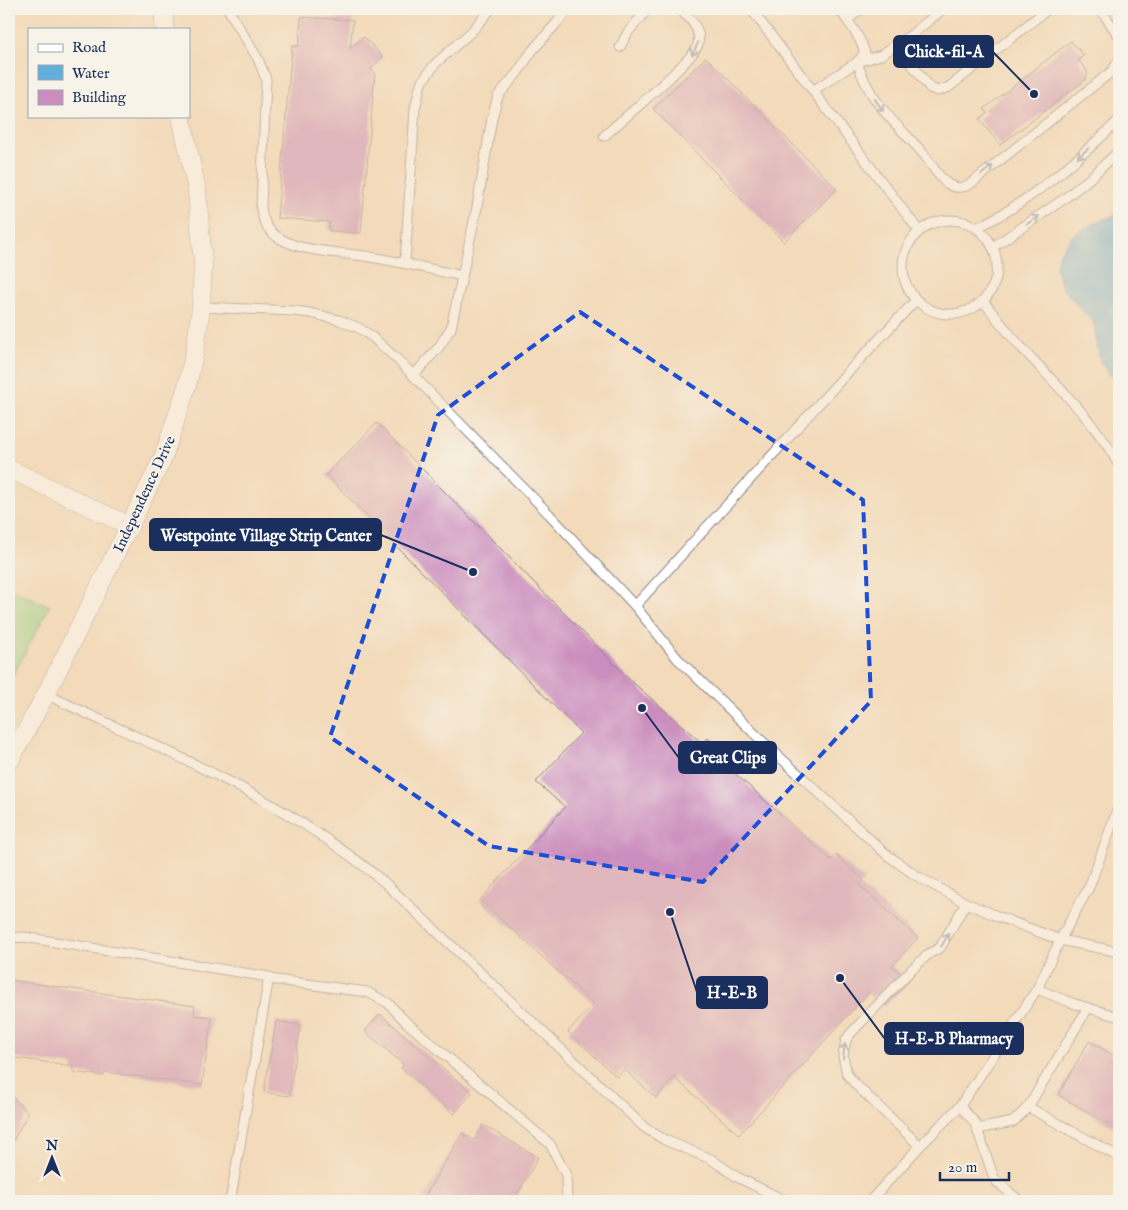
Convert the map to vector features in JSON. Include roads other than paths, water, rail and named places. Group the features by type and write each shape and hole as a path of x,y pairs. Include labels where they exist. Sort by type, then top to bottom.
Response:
{"street":[{"path":"163,9 165,28"},
{"name":"Independence Drive","path":"9,762 46,694 163,458 187,386 195,350 201,307 203,264 197,191 181,118"},
{"path":"9,470 130,526"}],"lane":[{"path":"228,9 258,59 266,79 261,208 263,219 268,229 279,238 297,246 405,263 462,276"},
{"path":"405,263 415,109 421,83 436,63 471,32 491,9"},
{"path":"412,376 439,347 451,328 477,208 492,118 498,96 532,51 569,9"},
{"path":"620,47 628,32 648,9"},
{"path":"604,136 696,51 698,39 696,28 678,9"},
{"path":"751,9 919,231"},
{"path":"814,90 857,62 865,53 858,34 839,9"},
{"path":"847,20 861,9"},
{"path":"857,62 881,55 897,45 943,9"},
{"path":"897,45 930,88 942,91 1036,20 1046,9"},
{"path":"1100,9 1119,36"},
{"path":"857,62 864,82 880,108 922,152 945,182 949,185 964,187 973,182 1112,72 1119,61"},
{"path":"976,228 993,220 1071,164 1119,120"},
{"path":"992,246 1064,200 1119,151"},
{"path":"947,220 962,222 976,228 986,236 997,261 996,276 992,289 983,301 970,310 956,314 940,314 926,308 916,300 906,286 902,272 903,256 909,243 919,231 932,224 947,220"},
{"path":"635,606 834,387 916,300"},
{"path":"983,301 1020,346 1102,437 1119,465"},
{"path":"201,307 294,311 339,320 359,328 371,336 391,352 412,376 549,514 635,606 678,658 760,739 886,854 915,875 966,903 996,916 1060,940 1109,950 1119,954"},
{"path":"46,694 224,778 330,842 384,882 645,1128 665,1140 711,1158 737,1177 786,1201"},
{"path":"870,1201 920,1146 960,1106 1037,989 1060,940 1090,885 1119,805"},
{"path":"920,1146 847,1074 844,1066 844,1049 850,1033 913,968 930,953 940,948 966,903"},
{"path":"9,938 24,937 269,977 269,979 367,992 388,1003 406,1022 550,1144 566,1175 567,1201"},
{"path":"228,1201 232,1197 269,979"},
{"path":"1037,989 1088,1008 1119,1017"},
{"path":"977,1130 1013,1122 1028,1107 1088,1008"},
{"path":"960,1106 972,1119 994,1178 1020,1201"},
{"path":"1028,1107 1119,1157"}],"water":[{"path":"1119,213 1119,386 1100,362 1094,323 1062,288 1056,269 1058,255 1072,236 1091,225"}],"place":[{"name":"Chick-fil-A","path":"1034,94"},
{"name":"Westpointe Village Strip Center","path":"473,572"},
{"name":"Great Clips","path":"642,708"},
{"name":"H-E-B","path":"670,912"},
{"name":"H-E-B Pharmacy","path":"840,978"}]}
